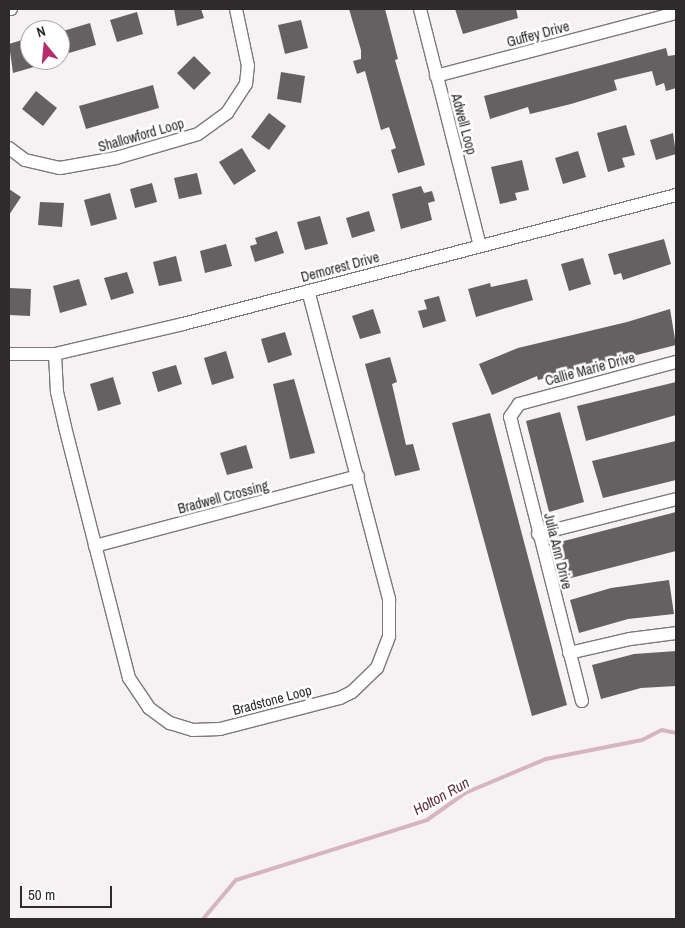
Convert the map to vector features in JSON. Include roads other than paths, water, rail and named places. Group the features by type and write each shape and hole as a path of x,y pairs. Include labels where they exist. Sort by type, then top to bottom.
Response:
{"street":[{"name":"Shallowford Loop","path":"9,148 25,160 60,168 106,161 198,134 227,112 246,84 248,66 236,9"},
{"name":"Adwell Loop","path":"420,9 480,246"},
{"name":"Guffey Drive","path":"436,76 676,13"},
{"name":"Demorest Drive","path":"9,354 55,354 676,196"},
{"name":"Bradstone Loop","path":"55,354 57,392 129,678 139,696 160,717 182,728 220,729 340,698 352,692 376,668 384,652 391,618 389,599 358,476 308,291"},
{"name":"Callie Marie Drive","path":"514,409 519,404 676,362"},
{"name":"Julia Ann Drive","path":"514,409 510,417 538,534 582,701"},
{"name":"Bradwell Crossing","path":"95,546 358,476"},
{"path":"538,534 676,498"},
{"path":"569,653 630,639 676,633"}],"waterway":[{"name":"Holton Run","path":"203,919 236,880 427,820 465,793 546,759 642,740 662,730 676,733"}]}
